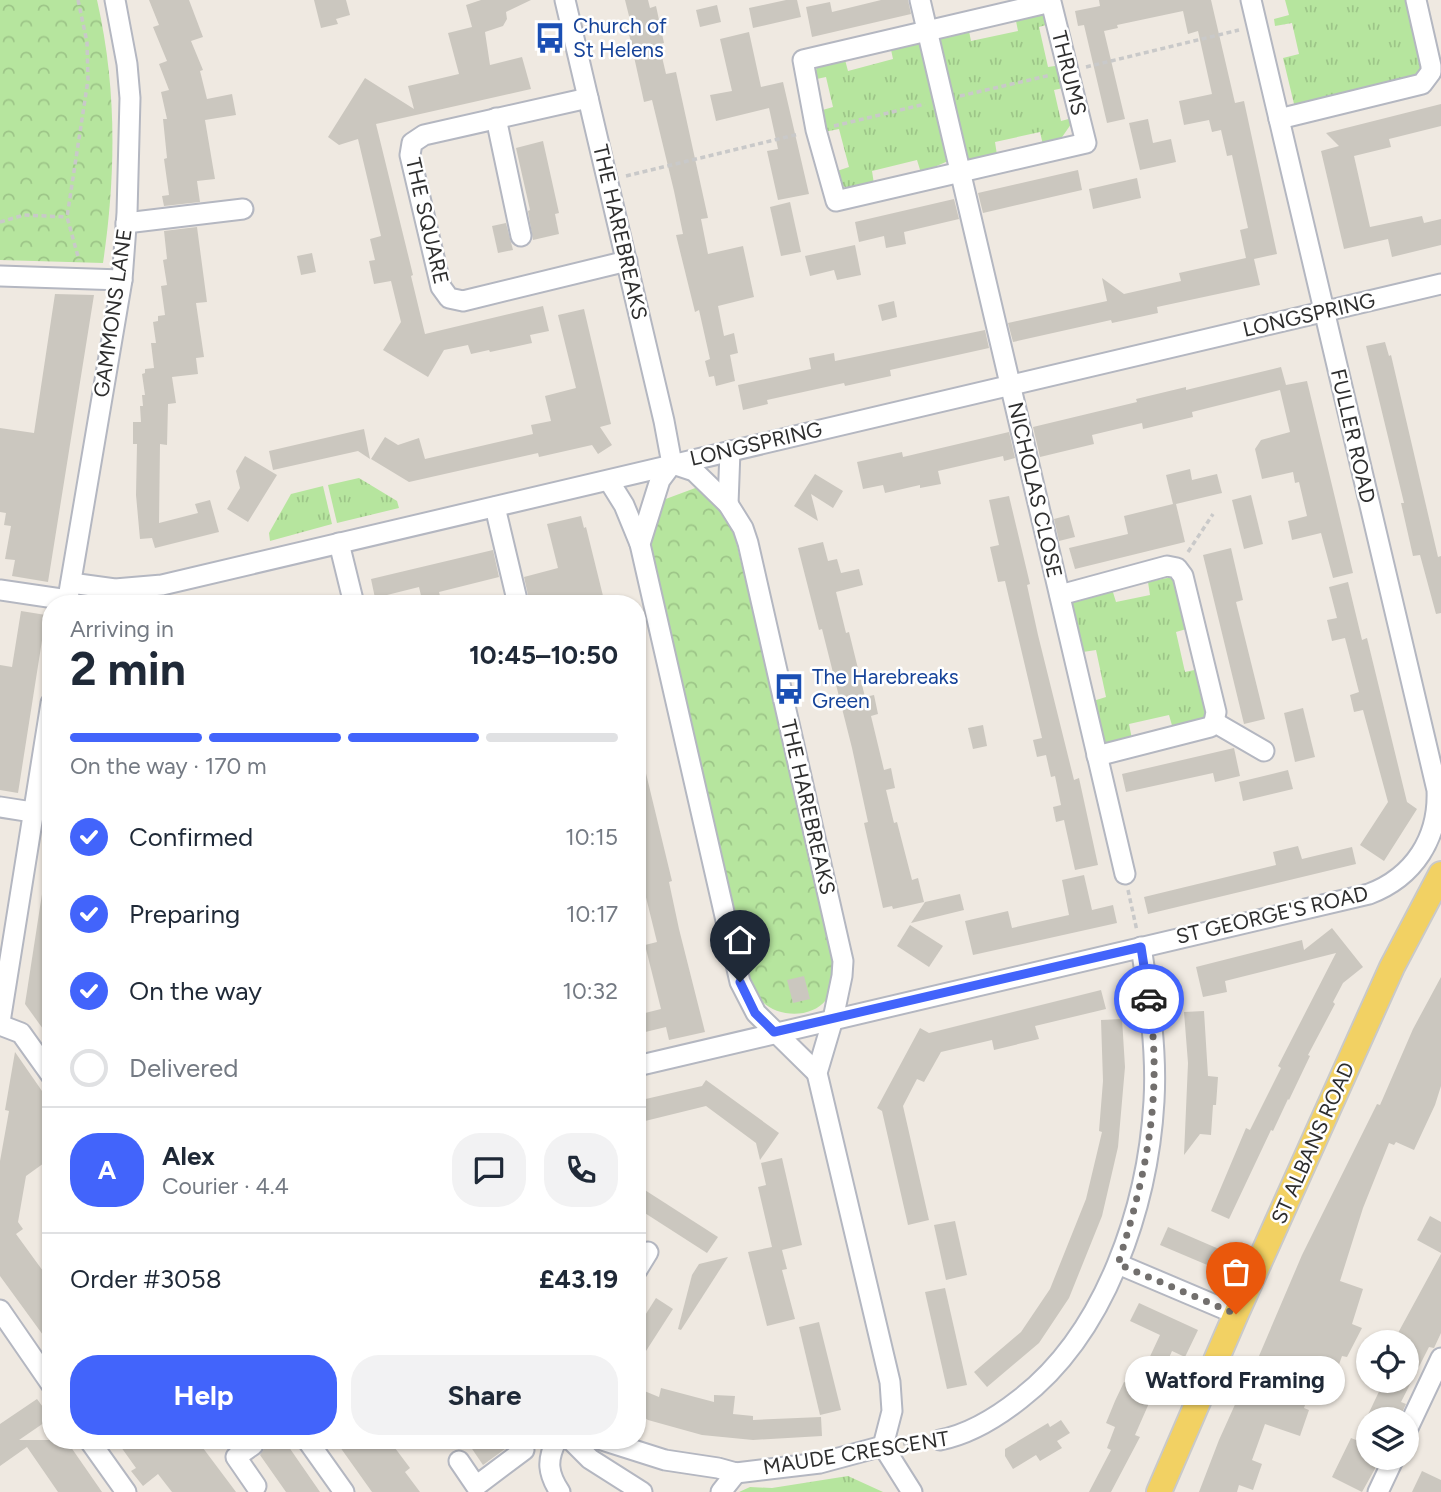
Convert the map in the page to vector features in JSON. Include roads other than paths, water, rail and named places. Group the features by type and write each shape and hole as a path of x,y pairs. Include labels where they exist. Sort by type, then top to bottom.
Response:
{"main road":[{"name":"ST ALBANS ROAD","path":"1159,1492 1392,967 1441,874"}],"street":[{"name":"GAMMONS LANE","path":"69,595 122,280 130,98 127,64 115,0"},
{"name":"THE HAREBREAKS","path":"565,0 664,421 671,464 694,471 728,504 743,528 843,961 833,1019 817,1073 890,1382 892,1411 883,1446"},
{"path":"920,0 1010,386"},
{"name":"FULLER ROAD","path":"1251,0 1437,790 1432,833 1411,868"},
{"path":"1279,119 1422,83 1431,72 1431,66 1416,0"},
{"name":"THRUMS","path":"1052,2 1086,143 836,201 817,130 803,60 927,30 1052,2"},
{"name":"THE SQUARE","path":"588,98 416,139 410,148 419,194 444,293 449,298 463,301 627,261"},
{"path":"496,118 521,236"},
{"path":"126,223 243,209"},
{"path":"0,276 122,280"},
{"name":"LONGSPRING","path":"76,595 162,584 1441,284"},
{"name":"NICHOLAS CLOSE","path":"1010,386 1125,874"},
{"path":"728,504 730,451"},
{"path":"640,544 660,480 671,464"},
{"path":"609,481 624,505 640,544 740,982 755,1013 817,1073"},
{"path":"495,507 516,595"},
{"path":"339,543 352,595"},
{"name":"NICHOLAS CLOSE","path":"1060,595 1167,566 1177,568 1183,576 1216,712 1214,722"},
{"name":"LONGSPRING","path":"0,590 58,595"},
{"path":"1097,756 1210,727 1214,722 1264,751"},
{"path":"42,755 0,1024 21,1033 42,1062"},
{"path":"0,807 32,812"},
{"name":"ST GEORGE'S ROAD","path":"646,1064 1369,894 1411,868"},
{"name":"MAUDE CRESCENT","path":"940,1440 959,1436 1006,1410 1057,1366 1095,1311 1118,1264 1142,1179 1154,1099 1154,1054 1141,947"},
{"path":"1118,1264 1236,1314"},
{"path":"0,1310 42,1371"},
{"path":"1418,1407 1441,1358"},
{"path":"883,1446 912,1492"},
{"name":"MAUDE CRESCENT","path":"630,1449 665,1460 736,1473 820,1463 883,1446"},
{"path":"100,1449 126,1492"},
{"path":"247,1449 236,1457 256,1486"},
{"path":"313,1449 344,1492"},
{"path":"459,1461 476,1486 517,1449"},
{"path":"524,1449 556,1486"},
{"path":"554,1449 549,1461 556,1486"},
{"path":"580,1449 590,1459 642,1492"},
{"path":"1378,1492 1388,1470"},
{"name":"MAUDE CRESCENT","path":"721,1492 736,1473"}],"place":[{"name":"Church of St Helens","path":"550,38"},
{"name":"The Harebreaks Green","path":"789,689"},
{"name":"Watford Framing","path":"1236,1314"}]}
